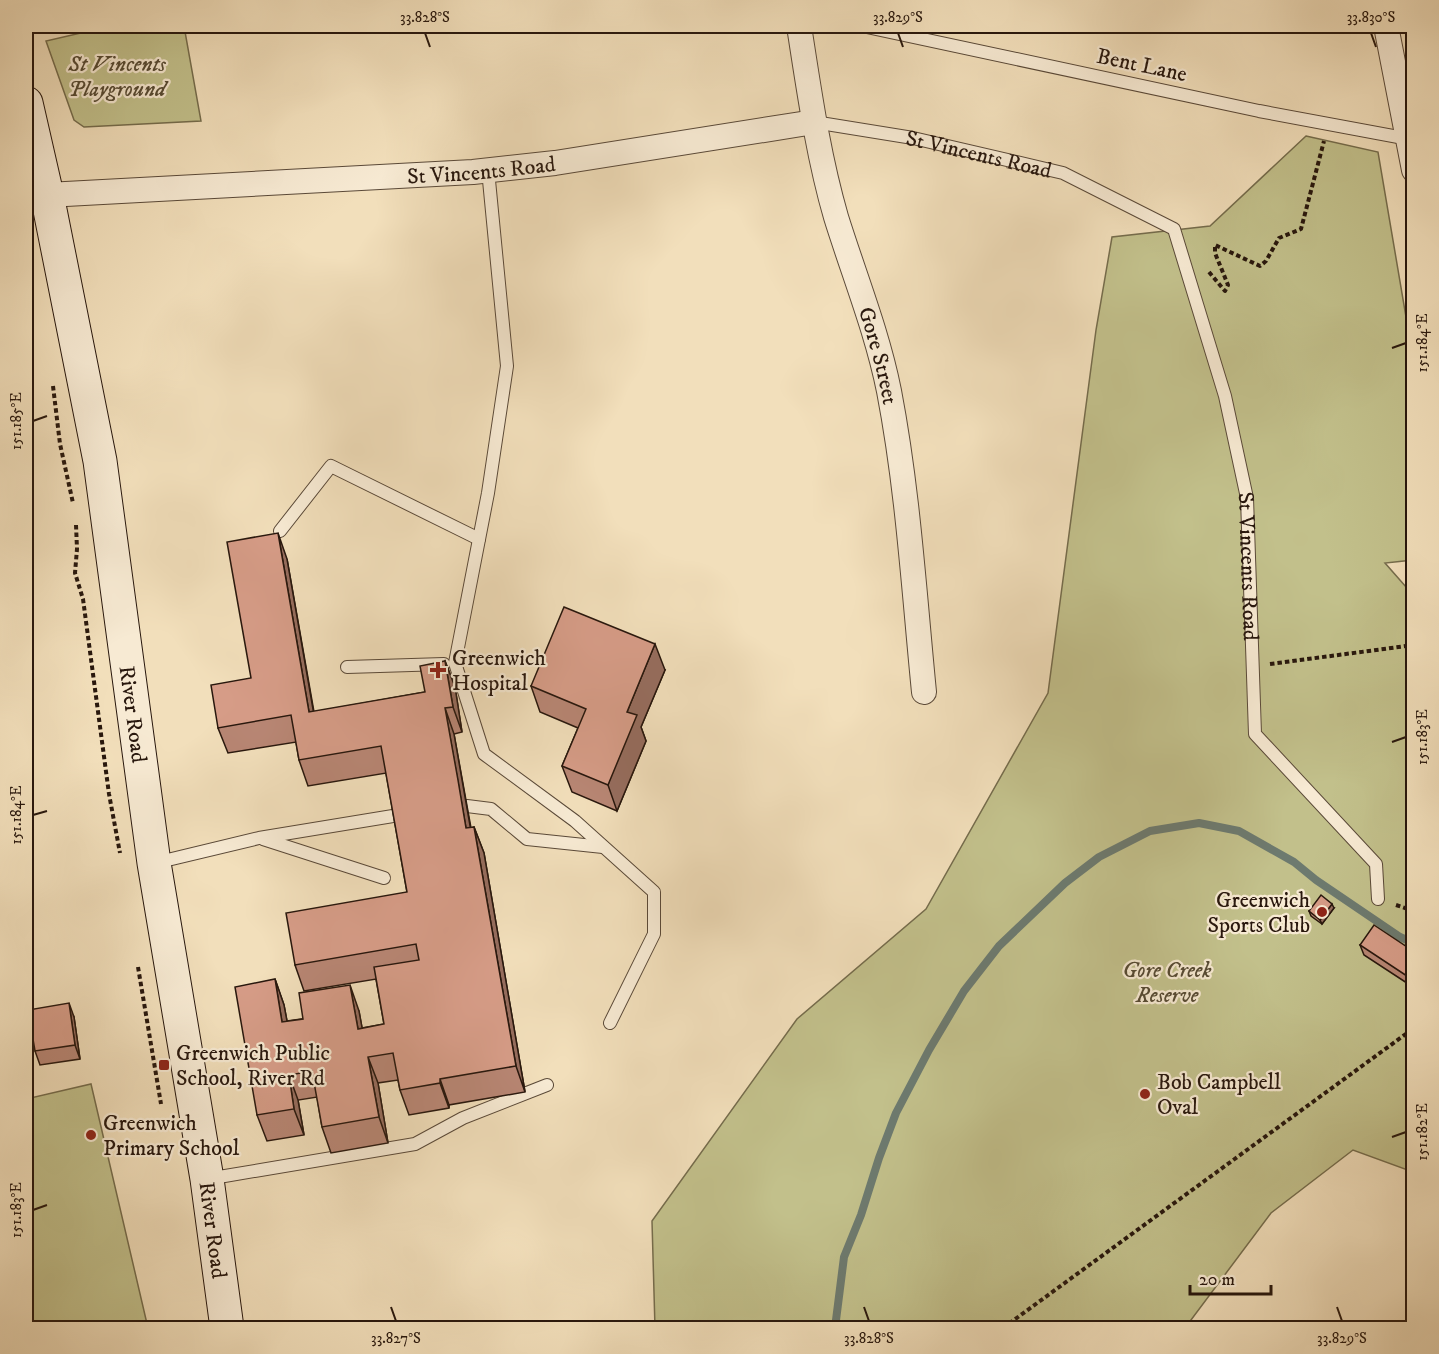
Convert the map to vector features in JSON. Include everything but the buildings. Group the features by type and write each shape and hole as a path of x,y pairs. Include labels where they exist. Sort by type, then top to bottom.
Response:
{"main road":[{"name":"River Road","path":"27,113 47,195 99,460 154,863 207,1179 227,1329"}],"street":[{"name":"Gore Street","path":"799,26 814,122 836,215 874,332 888,388 906,492 924,692"},
{"path":"1386,26 1411,139 1413,170"},
{"name":"St Vincents Road","path":"47,195 488,171 555,163 814,122"}],"lane":[{"name":"Bent Lane","path":"862,26 1328,125 1411,139"},
{"name":"St Vincents Road","path":"814,122 913,138 1063,173 1174,229 1225,396 1247,498 1255,734 1376,864 1378,899"},
{"path":"488,171 507,366 478,539 454,663 484,754 575,821 654,892 654,934 610,1023"},
{"path":"280,531 331,466 478,539"},
{"path":"347,667 454,663"},
{"path":"467,806 491,809 527,839 603,847"},
{"path":"154,863 259,838 399,815"},
{"path":"259,838 384,878"},
{"path":"207,1179 415,1144 463,1118 547,1085"}],"path":[{"path":"1208,271 1225,291 1228,285 1215,253 1215,245 1260,266 1266,261 1279,238 1301,229 1328,125"},
{"path":"1254,666 1413,645"},
{"path":"1003,1329 1410,1031"}],"green space":[{"name":"St Vincents Playground","path":"111,26 184,26 201,121 84,127 74,120 46,41"},
{"name":"Gore Creek Reserve","path":"1306,136 1378,152 1414,364 1413,560 1385,563 1414,596 1414,787 1411,797 1414,798 1413,1172 1353,1150 1271,1213 1185,1328 655,1328 652,1221 797,1019 926,909 1048,693 1096,330 1112,237 1210,226"},
{"path":"91,1084 148,1328 26,1328 26,1099"}],"waterway":[{"path":"835,1328 844,1257 896,1113 929,1050 964,991 999,946 1065,883 1099,857 1150,831 1199,823 1239,831 1294,862 1316,880 1400,937 1414,943"}],"place":[{"name":"Greenwich Hospital","path":"438,670"},
{"name":"Greenwich Sports Club","path":"1322,912"},
{"name":"Greenwich Public School, River Rd","path":"164,1065"},
{"name":"Bob Campbell Oval","path":"1145,1094"},
{"name":"Greenwich Primary School","path":"91,1135"}]}
